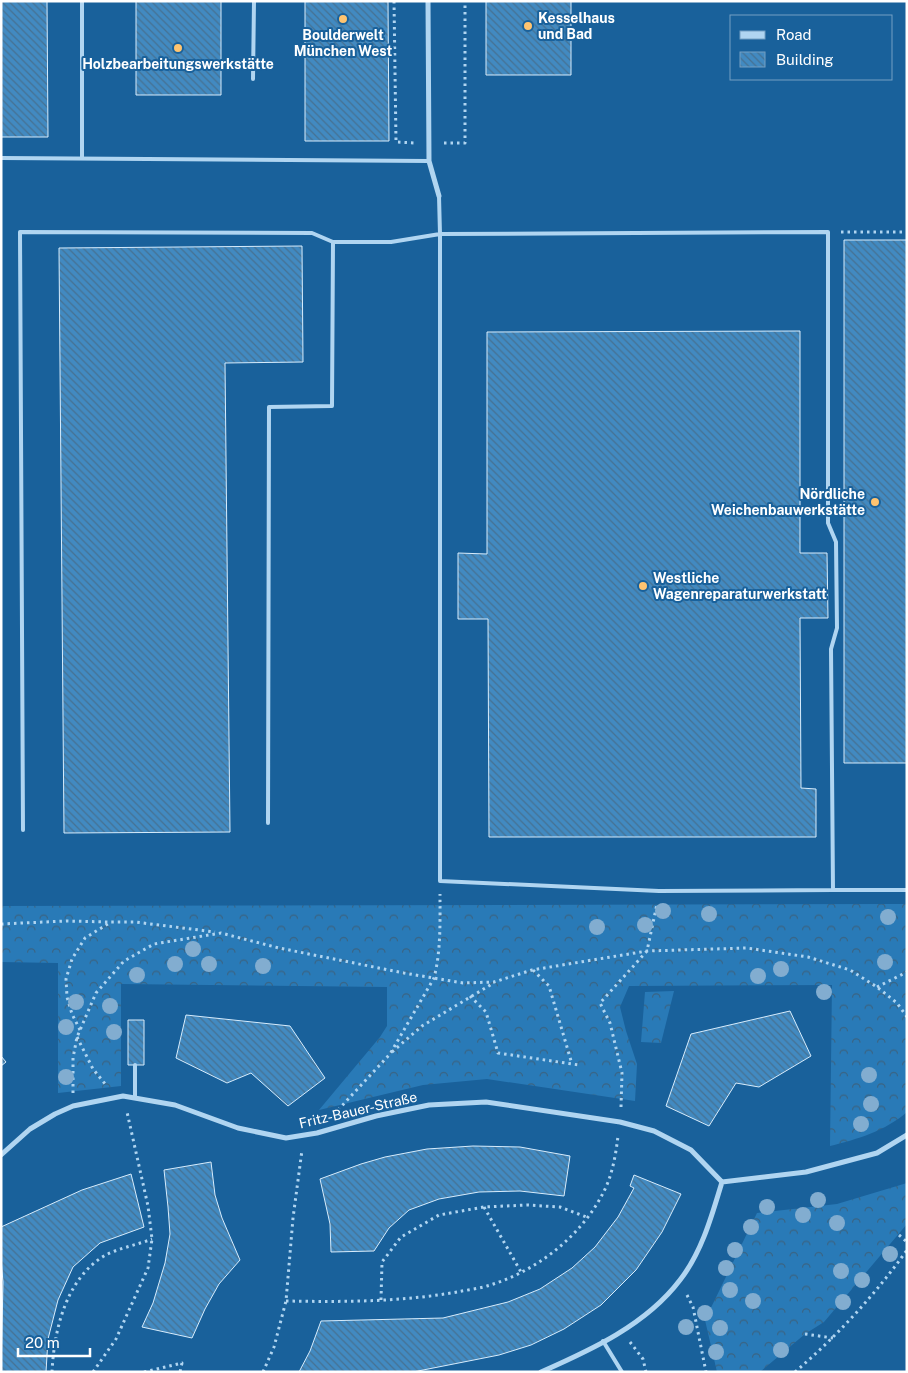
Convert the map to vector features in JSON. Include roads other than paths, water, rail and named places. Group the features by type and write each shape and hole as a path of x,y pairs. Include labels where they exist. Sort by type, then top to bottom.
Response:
{"street":[{"path":"428,1 429,161 438,196"},
{"name":"Fritz-Bauer-Straße","path":"1,1155 30,1129 55,1114 73,1106 123,1096 176,1105 238,1128 286,1138 429,1105 486,1102 620,1122 654,1131 691,1150 722,1182"},
{"path":"541,1372 623,1331 658,1304 680,1280 694,1256 710,1222 722,1182 806,1172 877,1153 907,1135"}],"lane":[{"path":"82,1 82,158"},
{"path":"253,79 254,1"},
{"path":"1,158 429,161"},
{"path":"438,196 440,234 440,881 659,891 907,890"},
{"path":"23,830 20,232 312,233 333,242 391,242 440,234 828,232 828,524 836,542 837,628 831,649 833,890"},
{"path":"268,823 270,407 332,406 333,242"},
{"path":"135,1065 135,1098"},
{"path":"603,1342 622,1372"}],"place":[{"name":"Boulderwelt München West","path":"343,19"},
{"name":"Kesselhaus und Bad","path":"528,26"},
{"name":"Holzbearbeitungswerkstätte","path":"178,48"},
{"name":"Nördliche Weichenbauwerkstätte","path":"875,502"},
{"name":"Westliche Wagenreparaturwerkstatt","path":"643,586"}]}
